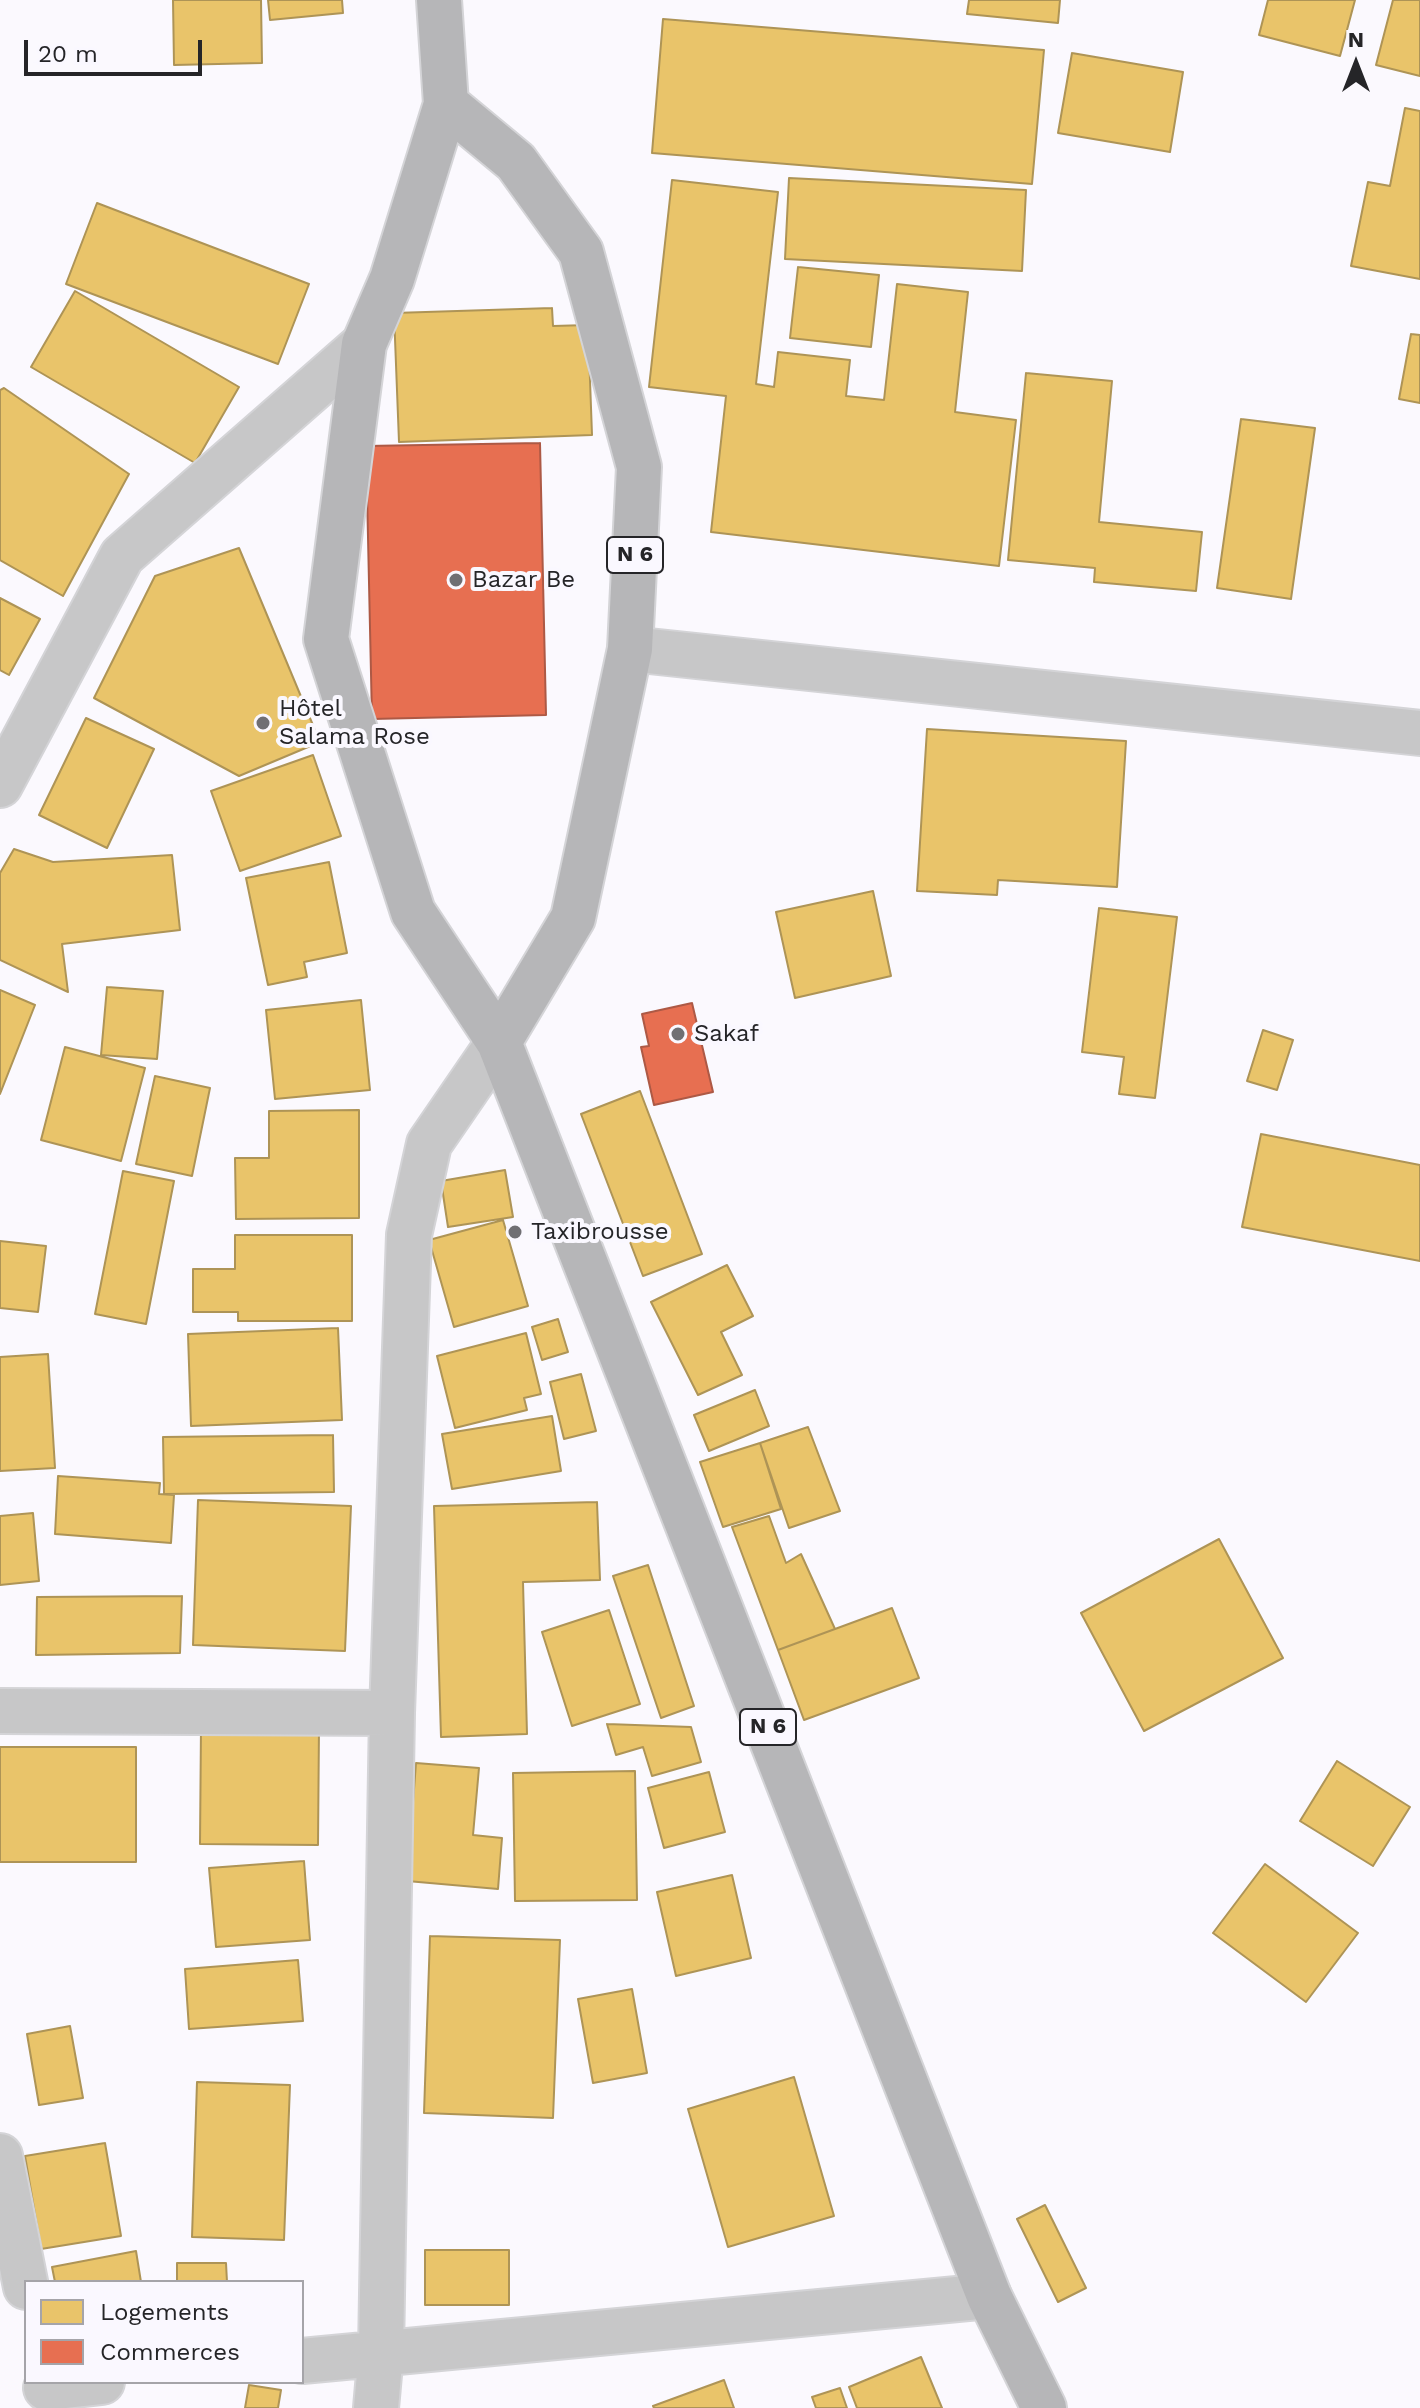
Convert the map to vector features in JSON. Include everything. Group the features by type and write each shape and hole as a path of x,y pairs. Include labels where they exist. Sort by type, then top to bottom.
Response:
{"main road":[{"name":"N 6","path":"439,0 446,104 392,279 364,344 326,639 413,912 499,1042 989,2296 1044,2408"},
{"name":"N 6","path":"446,104 516,162 581,252 639,467 630,649 573,918 499,1042"}],"street":[{"path":"0,785 122,556 364,344"},
{"path":"630,649 1420,733"},
{"path":"376,2408 381,2352 392,1713 409,1235 429,1144 499,1042"},
{"path":"0,1711 392,1713"},
{"path":"0,2156 25,2280"},
{"path":"304,2361 989,2296"},
{"path":"47,2393 92,2384"}],"building: Logements":[{"path":"173,0 261,0 262,63 174,65"},
{"path":"268,0 342,0 343,13 270,20"},
{"path":"969,0 1060,0 1058,23 967,14"},
{"path":"1268,0 1355,0 1340,56 1259,35"},
{"path":"1393,0 1420,0 1420,76 1376,65"},
{"path":"663,19 1044,50 1032,184 652,153"},
{"path":"1072,53 1183,72 1170,152 1058,133"},
{"path":"1405,108 1420,111 1420,279 1351,266 1368,182 1390,186"},
{"path":"789,178 1026,190 1022,271 785,259"},
{"path":"672,180 778,192 756,384 774,387 778,352 850,360 846,396 884,400 897,284 968,292 955,412 1016,420 999,566 711,532 726,396 649,387"},
{"path":"97,203 309,284 278,364 66,284"},
{"path":"798,267 879,275 871,347 790,338"},
{"path":"75,291 239,387 195,463 31,367"},
{"path":"552,308 553,326 588,325 592,435 399,442 394,313"},
{"path":"1411,334 1420,335 1420,403 1399,399"},
{"path":"1026,373 1112,381 1099,522 1202,532 1196,591 1094,582 1095,568 1008,560"},
{"path":"4,388 129,474 63,596 0,560 0,390"},
{"path":"1241,419 1315,428 1291,599 1217,588"},
{"path":"239,548 320,742 239,776 94,698 155,576"},
{"path":"0,598 40,619 9,675 0,670"},
{"path":"86,718 154,749 107,848 39,815"},
{"path":"927,729 1126,741 1117,887 998,880 997,895 917,891"},
{"path":"313,755 341,836 240,871 211,791"},
{"path":"14,849 53,862 172,855 180,930 62,944 68,992 0,960 0,873"},
{"path":"329,862 347,953 304,962 307,977 268,985 246,878"},
{"path":"873,891 891,976 795,998 776,912"},
{"path":"1099,908 1177,917 1155,1098 1119,1094 1124,1057 1082,1052"},
{"path":"107,987 163,991 157,1059 101,1055"},
{"path":"0,990 35,1005 0,1094"},
{"path":"361,1000 370,1090 275,1099 266,1010"},
{"path":"1263,1030 1293,1040 1277,1090 1247,1081"},
{"path":"65,1047 145,1068 121,1161 41,1140"},
{"path":"155,1076 210,1088 192,1176 136,1164"},
{"path":"640,1091 702,1254 643,1276 581,1114"},
{"path":"359,1110 359,1218 236,1219 235,1158 269,1158 269,1111"},
{"path":"1261,1134 1420,1165 1420,1261 1242,1227"},
{"path":"505,1170 513,1217 448,1227 441,1181"},
{"path":"123,1171 174,1181 146,1324 95,1314"},
{"path":"503,1220 528,1306 454,1327 429,1240"},
{"path":"235,1235 352,1235 352,1321 238,1321 238,1312 193,1312 193,1269 235,1269"},
{"path":"0,1241 46,1246 38,1312 0,1308"},
{"path":"727,1265 753,1316 721,1332 742,1375 698,1395 651,1302"},
{"path":"558,1319 568,1352 542,1360 532,1327"},
{"path":"338,1328 342,1420 191,1426 188,1334"},
{"path":"526,1333 541,1394 524,1398 527,1410 455,1428 437,1356"},
{"path":"48,1354 55,1468 0,1471 0,1357"},
{"path":"581,1374 596,1431 564,1439 550,1382"},
{"path":"755,1390 769,1426 709,1451 694,1415"},
{"path":"552,1416 561,1471 452,1489 442,1434"},
{"path":"808,1427 840,1511 789,1528 760,1443"},
{"path":"333,1435 334,1492 164,1494 163,1437"},
{"path":"760,1443 781,1509 723,1527 700,1462"},
{"path":"58,1476 160,1483 159,1494 174,1495 171,1543 55,1534"},
{"path":"198,1500 351,1506 345,1651 193,1645"},
{"path":"597,1502 600,1580 523,1582 527,1734 441,1737 434,1506"},
{"path":"33,1513 39,1581 0,1585 0,1516"},
{"path":"769,1516 786,1563 801,1554 835,1629 778,1650 732,1527"},
{"path":"1219,1539 1283,1658 1144,1731 1081,1613"},
{"path":"648,1565 694,1706 661,1718 613,1576"},
{"path":"182,1596 180,1653 36,1655 37,1597"},
{"path":"892,1608 919,1678 804,1720 778,1650"},
{"path":"609,1610 640,1704 572,1726 542,1632"},
{"path":"607,1724 691,1727 701,1762 652,1776 643,1747 616,1755"},
{"path":"201,1726 319,1727 318,1845 200,1844"},
{"path":"0,1747 136,1747 136,1862 0,1862"},
{"path":"1337,1761 1410,1807 1373,1866 1300,1821"},
{"path":"416,1763 479,1768 473,1835 502,1838 498,1889 407,1881"},
{"path":"635,1771 637,1900 515,1901 513,1773"},
{"path":"709,1772 725,1832 664,1848 648,1788"},
{"path":"304,1861 310,1940 216,1947 209,1868"},
{"path":"1265,1864 1358,1933 1306,2002 1213,1933"},
{"path":"732,1875 751,1958 676,1976 657,1892"},
{"path":"430,1936 560,1940 553,2118 424,2113"},
{"path":"298,1960 303,2021 189,2029 185,1969"},
{"path":"632,1989 647,2073 593,2083 578,1999"},
{"path":"70,2026 83,2098 39,2105 27,2034"},
{"path":"794,2077 834,2216 728,2247 688,2109"},
{"path":"197,2082 290,2085 284,2240 192,2237"},
{"path":"105,2143 121,2236 41,2249 25,2156"},
{"path":"1045,2205 1086,2288 1058,2302 1017,2219"},
{"path":"425,2250 509,2250 509,2305 425,2305"},
{"path":"136,2251 141,2280 55,2280 52,2267"},
{"path":"177,2263 226,2263 227,2280 177,2280"},
{"path":"921,2357 942,2408 857,2408 849,2387"},
{"path":"724,2380 734,2408 653,2406"},
{"path":"249,2385 281,2390 278,2408 245,2408"},
{"path":"840,2388 847,2408 816,2408 812,2397"}],"building: Commerces":[{"name":"Bazar Be","path":"540,443 546,715 372,719 366,446"},
{"path":"692,1003 713,1092 654,1105 641,1047 649,1046 642,1014"}],"place":[{"name":"Bazar Be","path":"456,580"},
{"name":"Hôtel Salama Rose","path":"263,723"},
{"name":"Sakaf","path":"678,1034"},
{"name":"Taxibrousse","path":"515,1232"}]}
